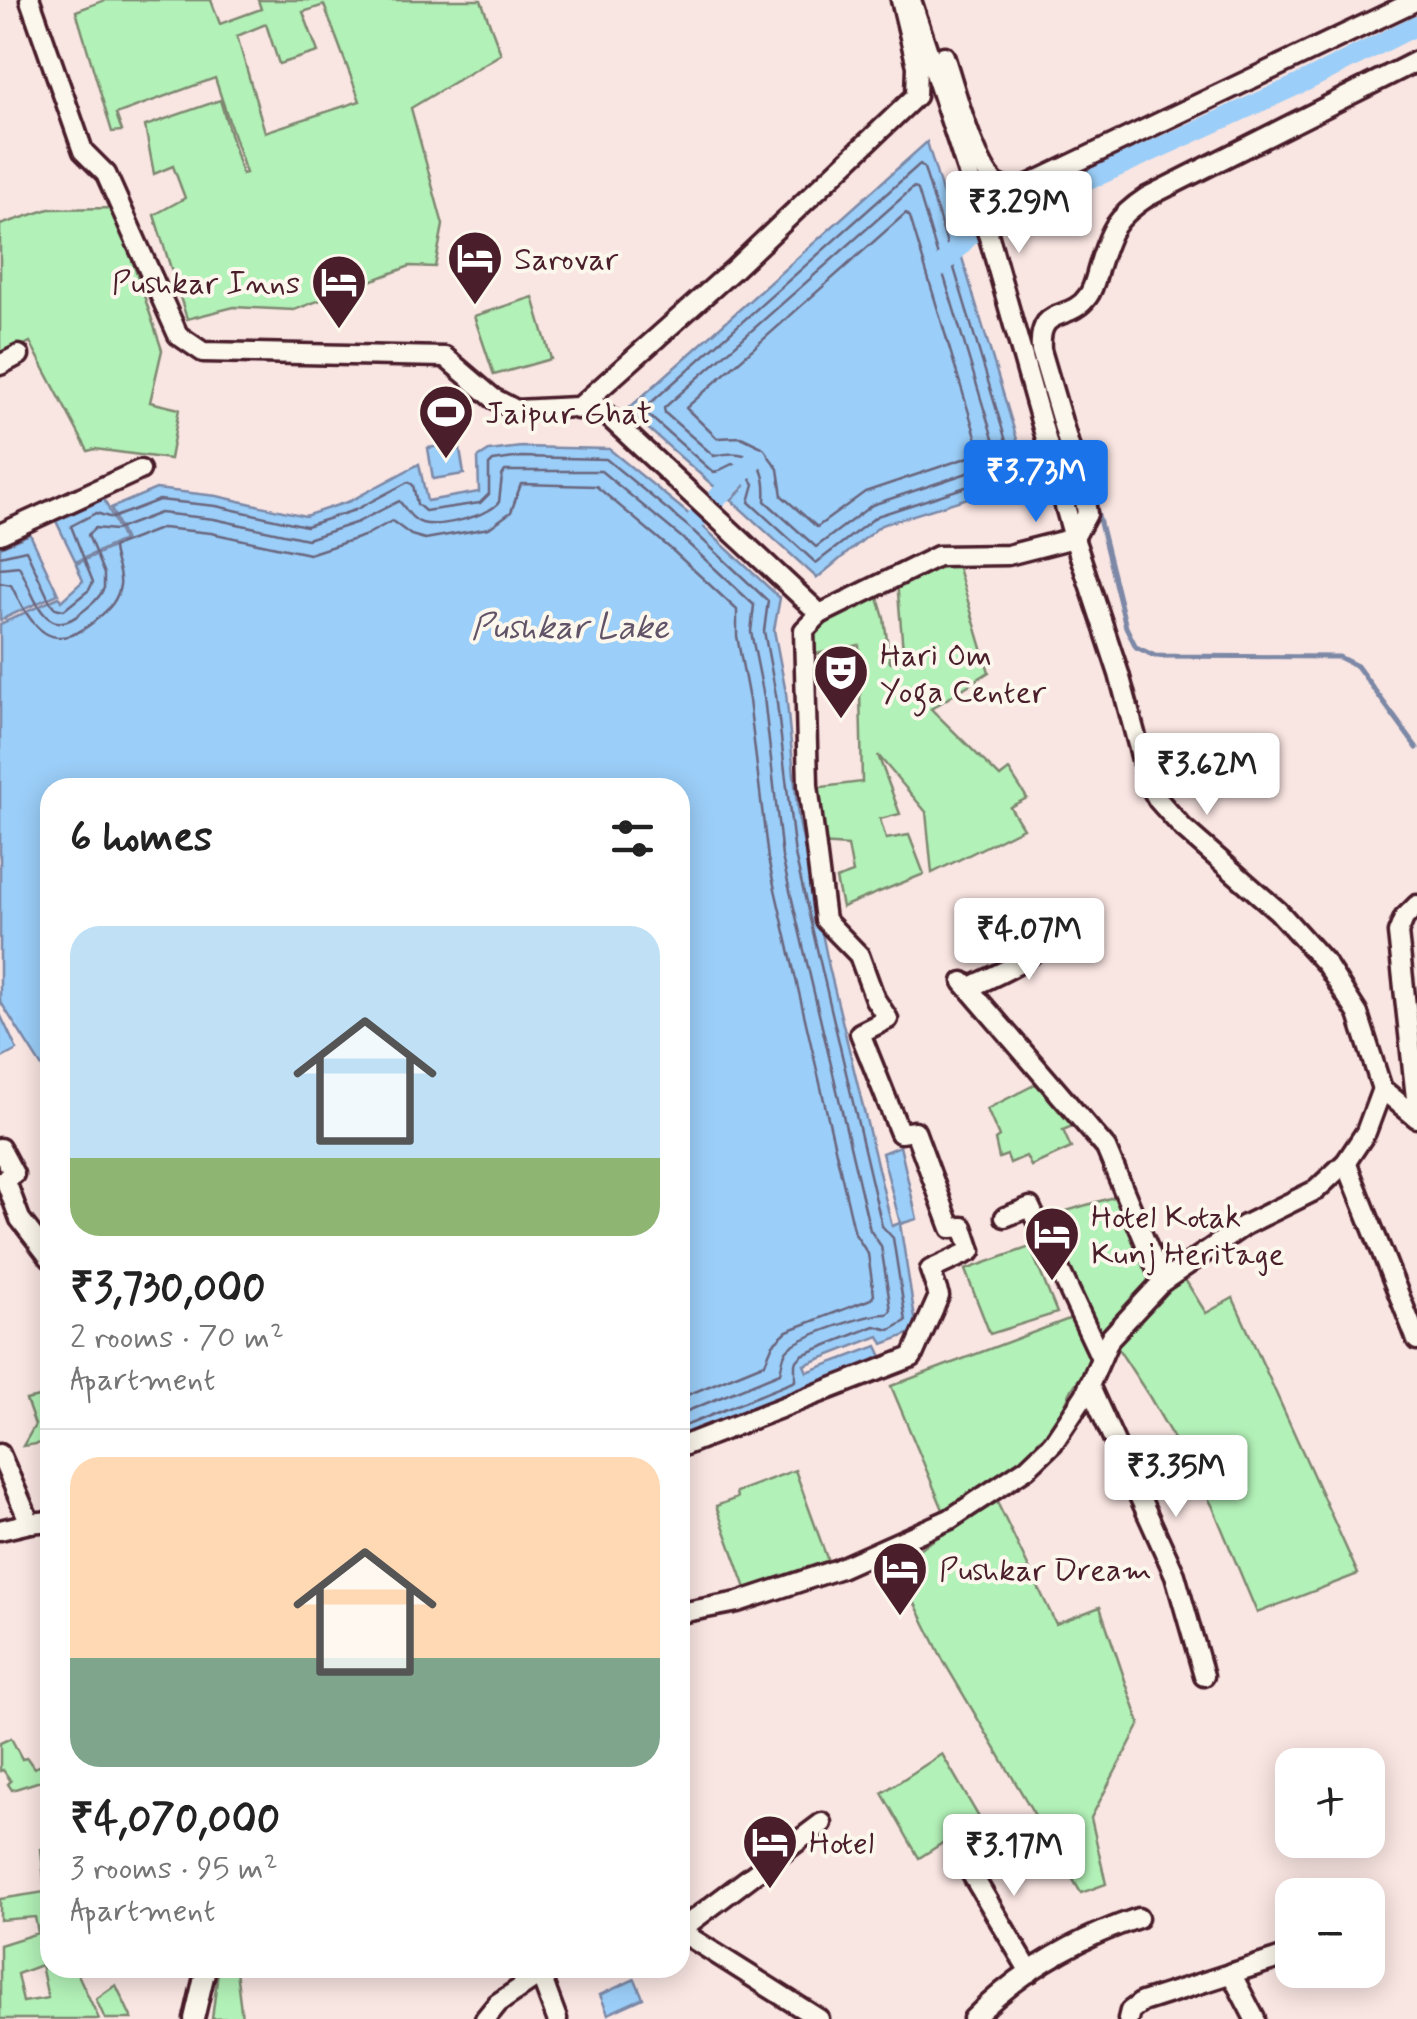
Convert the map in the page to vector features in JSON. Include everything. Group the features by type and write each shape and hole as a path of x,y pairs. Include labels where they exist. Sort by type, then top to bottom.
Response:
{"street":[{"path":"30,0 83,151 106,174 178,335 202,352 445,358 493,398 516,410 596,406 816,609"},
{"path":"576,409 734,269 916,96 918,66 900,0"},
{"path":"917,6 984,172 1010,189 1024,187 1417,0"},
{"path":"917,6 1153,791 1183,828 1278,911 1326,964 1358,1014 1382,1089 1417,1118"},
{"path":"690,1442 912,1357 939,1296 930,1270 971,1251 963,1227 951,1228 915,1132 900,1134 860,1033 888,1020 875,999 859,955 825,920 808,785 804,630 816,609 938,556 1008,555 1074,538 1087,514 1086,500 1041,350 1042,324 1088,296 1116,222 1147,197 1417,61"},
{"path":"0,365 20,355"},
{"path":"0,534 140,470"},
{"path":"1417,905 1404,918 1398,933 1417,1107"},
{"path":"1047,936 1038,950 966,985 1106,1148 1162,1282"},
{"path":"690,1611 738,1602 838,1569 950,1519 1036,1461 1090,1385 1110,1338 1162,1282 1245,1225 1316,1190 1346,1162 1366,1132 1382,1089"},
{"path":"0,1148 14,1174 5,1178 20,1219 40,1245"},
{"path":"1346,1162 1417,1340"},
{"path":"1004,1217 1030,1207 1101,1358"},
{"path":"1090,1385 1174,1575 1204,1676"},
{"path":"0,1454 30,1523"},
{"path":"0,1530 40,1522"},
{"path":"690,1923 822,1823"},
{"path":"958,1851 1030,1972"},
{"path":"973,2019 1030,1972 1093,1933 1138,1918"},
{"path":"690,1937 818,2019"},
{"path":"1128,2019 1130,2011 1142,2002 1275,1959"},
{"path":"1231,1973 1255,2019"},
{"path":"194,2019 204,1978"},
{"path":"484,2019 530,1978"},
{"path":"542,1978 557,2019"}],"green space":[{"path":"105,0 211,0 220,24 261,9 258,0 481,0 501,54 411,108 443,225 435,267 410,266 294,310 234,307 187,319 154,215 185,198 173,166 154,174 145,126 220,100 242,174 246,173 215,78 116,114 122,131 112,132 76,11","holes":["324,5 360,101 265,132 237,36 266,24 279,64 318,52 303,12"]},
{"path":"115,208 162,350 150,402 179,409 170,459 88,451 30,342 2,357 0,354 0,225 49,209"},
{"path":"533,297 551,359 494,375 474,316"},
{"path":"939,559 956,561 989,672 931,709 1000,777 1009,770 1027,798 1010,807 1023,828 932,873 926,812 878,755 900,814 880,819 886,839 909,835 924,874 842,907 836,879 853,873 848,846 819,844 814,788 862,782 859,645 816,654 812,632 876,591 890,662 904,662 897,581"},
{"path":"1040,1082 1077,1124 1063,1130 1071,1148 1031,1166 1026,1156 1010,1163 1007,1155 999,1158 995,1140 999,1137 987,1109"},
{"path":"1120,1195 1159,1281 1113,1329 1072,1389 1035,1469 947,1519 891,1386 1085,1313 1046,1217"},
{"path":"1030,1247 1057,1313 990,1334 965,1270"},
{"path":"1179,1270 1206,1313 1233,1298 1358,1574 1257,1613 1212,1505 1111,1338"},
{"path":"40,1397 40,1443 23,1446 35,1425 26,1400"},
{"path":"795,1470 828,1561 747,1591 716,1506 737,1498 736,1492"},
{"path":"997,1502 1056,1624 1100,1607 1140,1724 1091,1818 1106,1884 1081,1893 944,1662 895,1563"},
{"path":"11,1738 22,1759 27,1758 34,1768 40,1765 40,1781 12,1790 8,1784 11,1781 0,1771 0,1743"},
{"path":"942,1754 980,1819 919,1858 882,1793"},
{"path":"40,1893 40,1965 17,1974 23,2002 48,1998 44,1978 80,1978 99,2019 0,2019 0,1945 38,1933 35,1917 0,1920 0,1899"},
{"path":"217,1978 237,1978 242,2018 212,2019"},
{"path":"116,1985 132,2019 105,2019 96,1999"}],"water":[{"path":"927,142 1029,479 881,525 817,578 731,500 745,486 735,473 717,489 627,410"},
{"name":"Jaipur Ghat","path":"459,443 464,474 433,479 428,448"},
{"name":"Pushkar Lake","path":"521,447 609,449 696,520 780,598 774,630 786,693 798,816 829,967 892,1226 900,1223 882,1153 900,1146 917,1219 900,1224 917,1331 883,1344 879,1336 804,1365 807,1372 877,1346 885,1363 816,1390 813,1384 690,1434 690,778 40,778 40,1064 0,1001 0,624 59,597 61,601 83,581 76,564 125,541 111,508 156,489 217,496 305,516 350,501 419,464 427,501 479,492 478,458 489,451"},
{"path":"104,499 123,540 76,562 56,521"},
{"path":"30,534 58,594 0,620 0,547"},
{"path":"0,1014 17,1050 0,1059"},
{"path":"635,1979 643,1998 608,2014 600,1995"}],"waterway":[{"path":"940,267 972,233 1304,82 1417,25"},
{"path":"696,520 757,457"},
{"path":"1085,463 1126,627 1136,647 1155,656 1339,657 1357,666 1417,748"}],"place":[{"name":"Sarovar","path":"475,307"},
{"name":"Pushkar Inns","path":"339,331"},
{"name":"Jaipur Ghat","path":"446,461"},
{"name":"Hari Om Yoga Center","path":"841,721"},
{"name":"Hotel Kotak Kunj Heritage","path":"1052,1283"},
{"name":"Pushkar Dream","path":"900,1618"},
{"name":"Hotel","path":"770,1891"}]}
